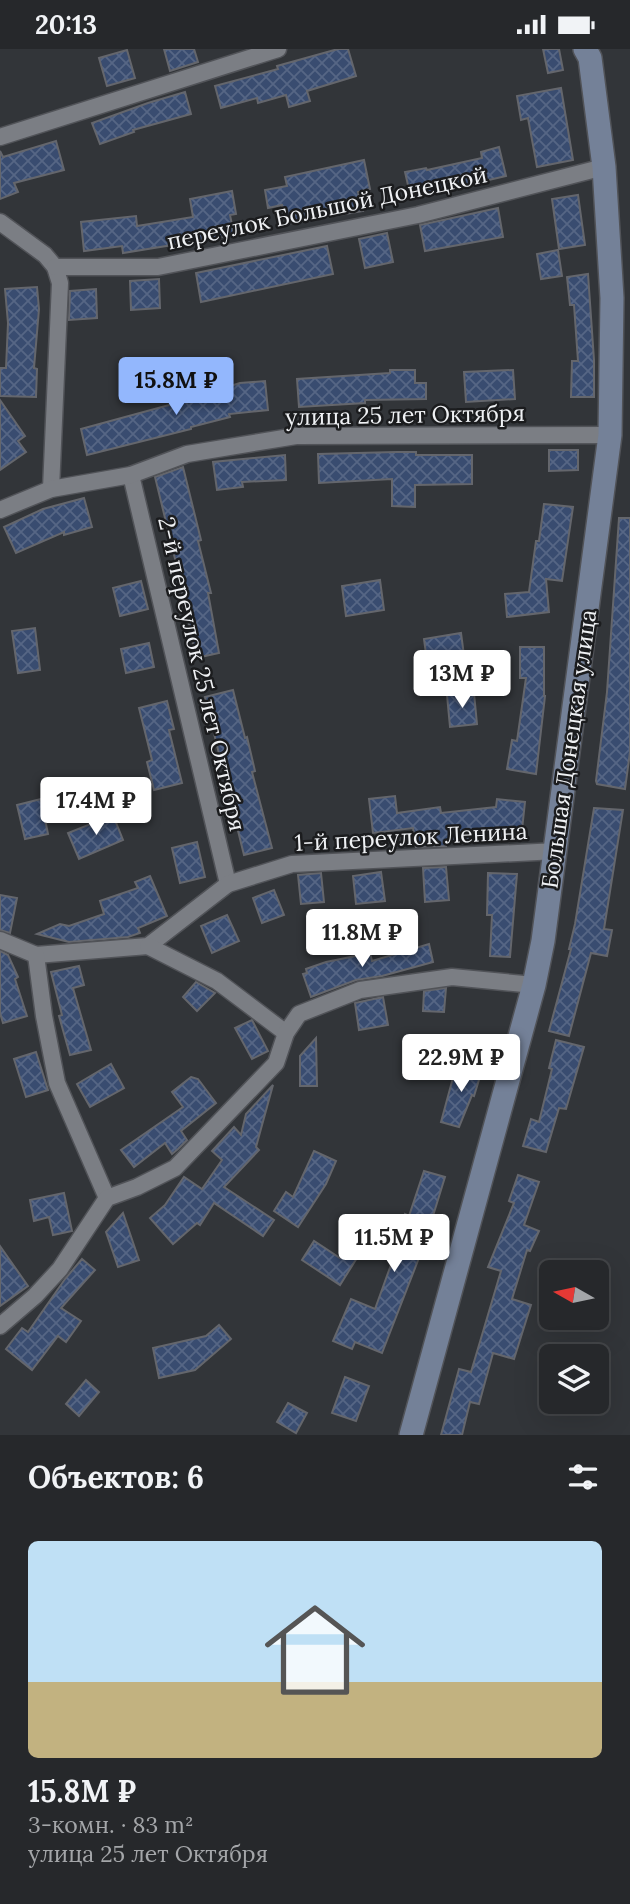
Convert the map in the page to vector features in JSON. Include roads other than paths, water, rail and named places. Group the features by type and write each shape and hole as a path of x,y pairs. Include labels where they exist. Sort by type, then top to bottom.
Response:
{"street":[{"path":"0,137 278,49"},
{"name":"Большая Донецкая улица","path":"411,1435 534,985 543,941 610,435 612,297 604,167 590,58 585,49"},
{"name":"переулок Большой Донецкой","path":"55,267 158,267 418,215 604,167"},
{"path":"0,222 44,255 55,267 60,283 51,489"},
{"name":"улица 25 лет Октября","path":"0,510 51,489 131,475 187,454 296,436 610,435"},
{"name":"2-й переулок 25 лет Октября","path":"131,475 228,884"},
{"name":"1-й переулок Ленина","path":"148,946 228,884 292,864 557,851"},
{"path":"0,940 36,955 148,946 217,981 286,1033"},
{"path":"36,955 57,1083 107,1198"},
{"path":"0,1326 35,1296 60,1269 107,1198 175,1168 276,1063 286,1033 299,1014 360,990 452,977 534,985"}]}
